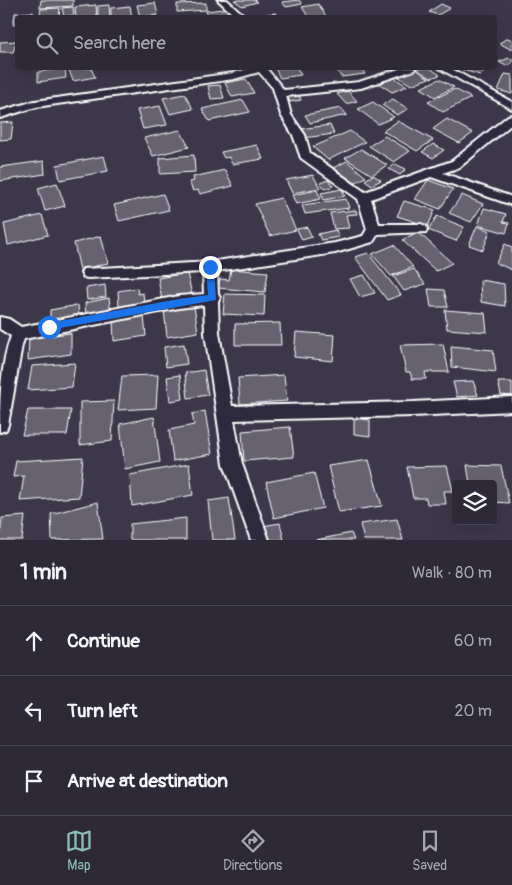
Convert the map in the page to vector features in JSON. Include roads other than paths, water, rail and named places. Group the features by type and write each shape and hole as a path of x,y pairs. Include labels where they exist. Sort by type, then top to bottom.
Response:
{"street":[{"path":"222,0 240,15"},
{"path":"0,115 35,104 234,76 254,70"},
{"path":"88,273 210,267 343,246 368,239 374,229 364,197 305,155 299,135 286,115 278,88 262,70"},
{"path":"280,93 326,90 361,85 404,70"},
{"path":"448,70 512,106"},
{"path":"364,197 456,164 512,118"},
{"path":"432,173 512,201"},
{"path":"374,229 421,229"},
{"path":"210,267 213,298 212,333 233,464 260,540"},
{"path":"0,323 4,323 19,334 179,302 213,298"},
{"path":"0,425 14,345 19,334"},
{"path":"225,412 412,409 512,404"}]}
